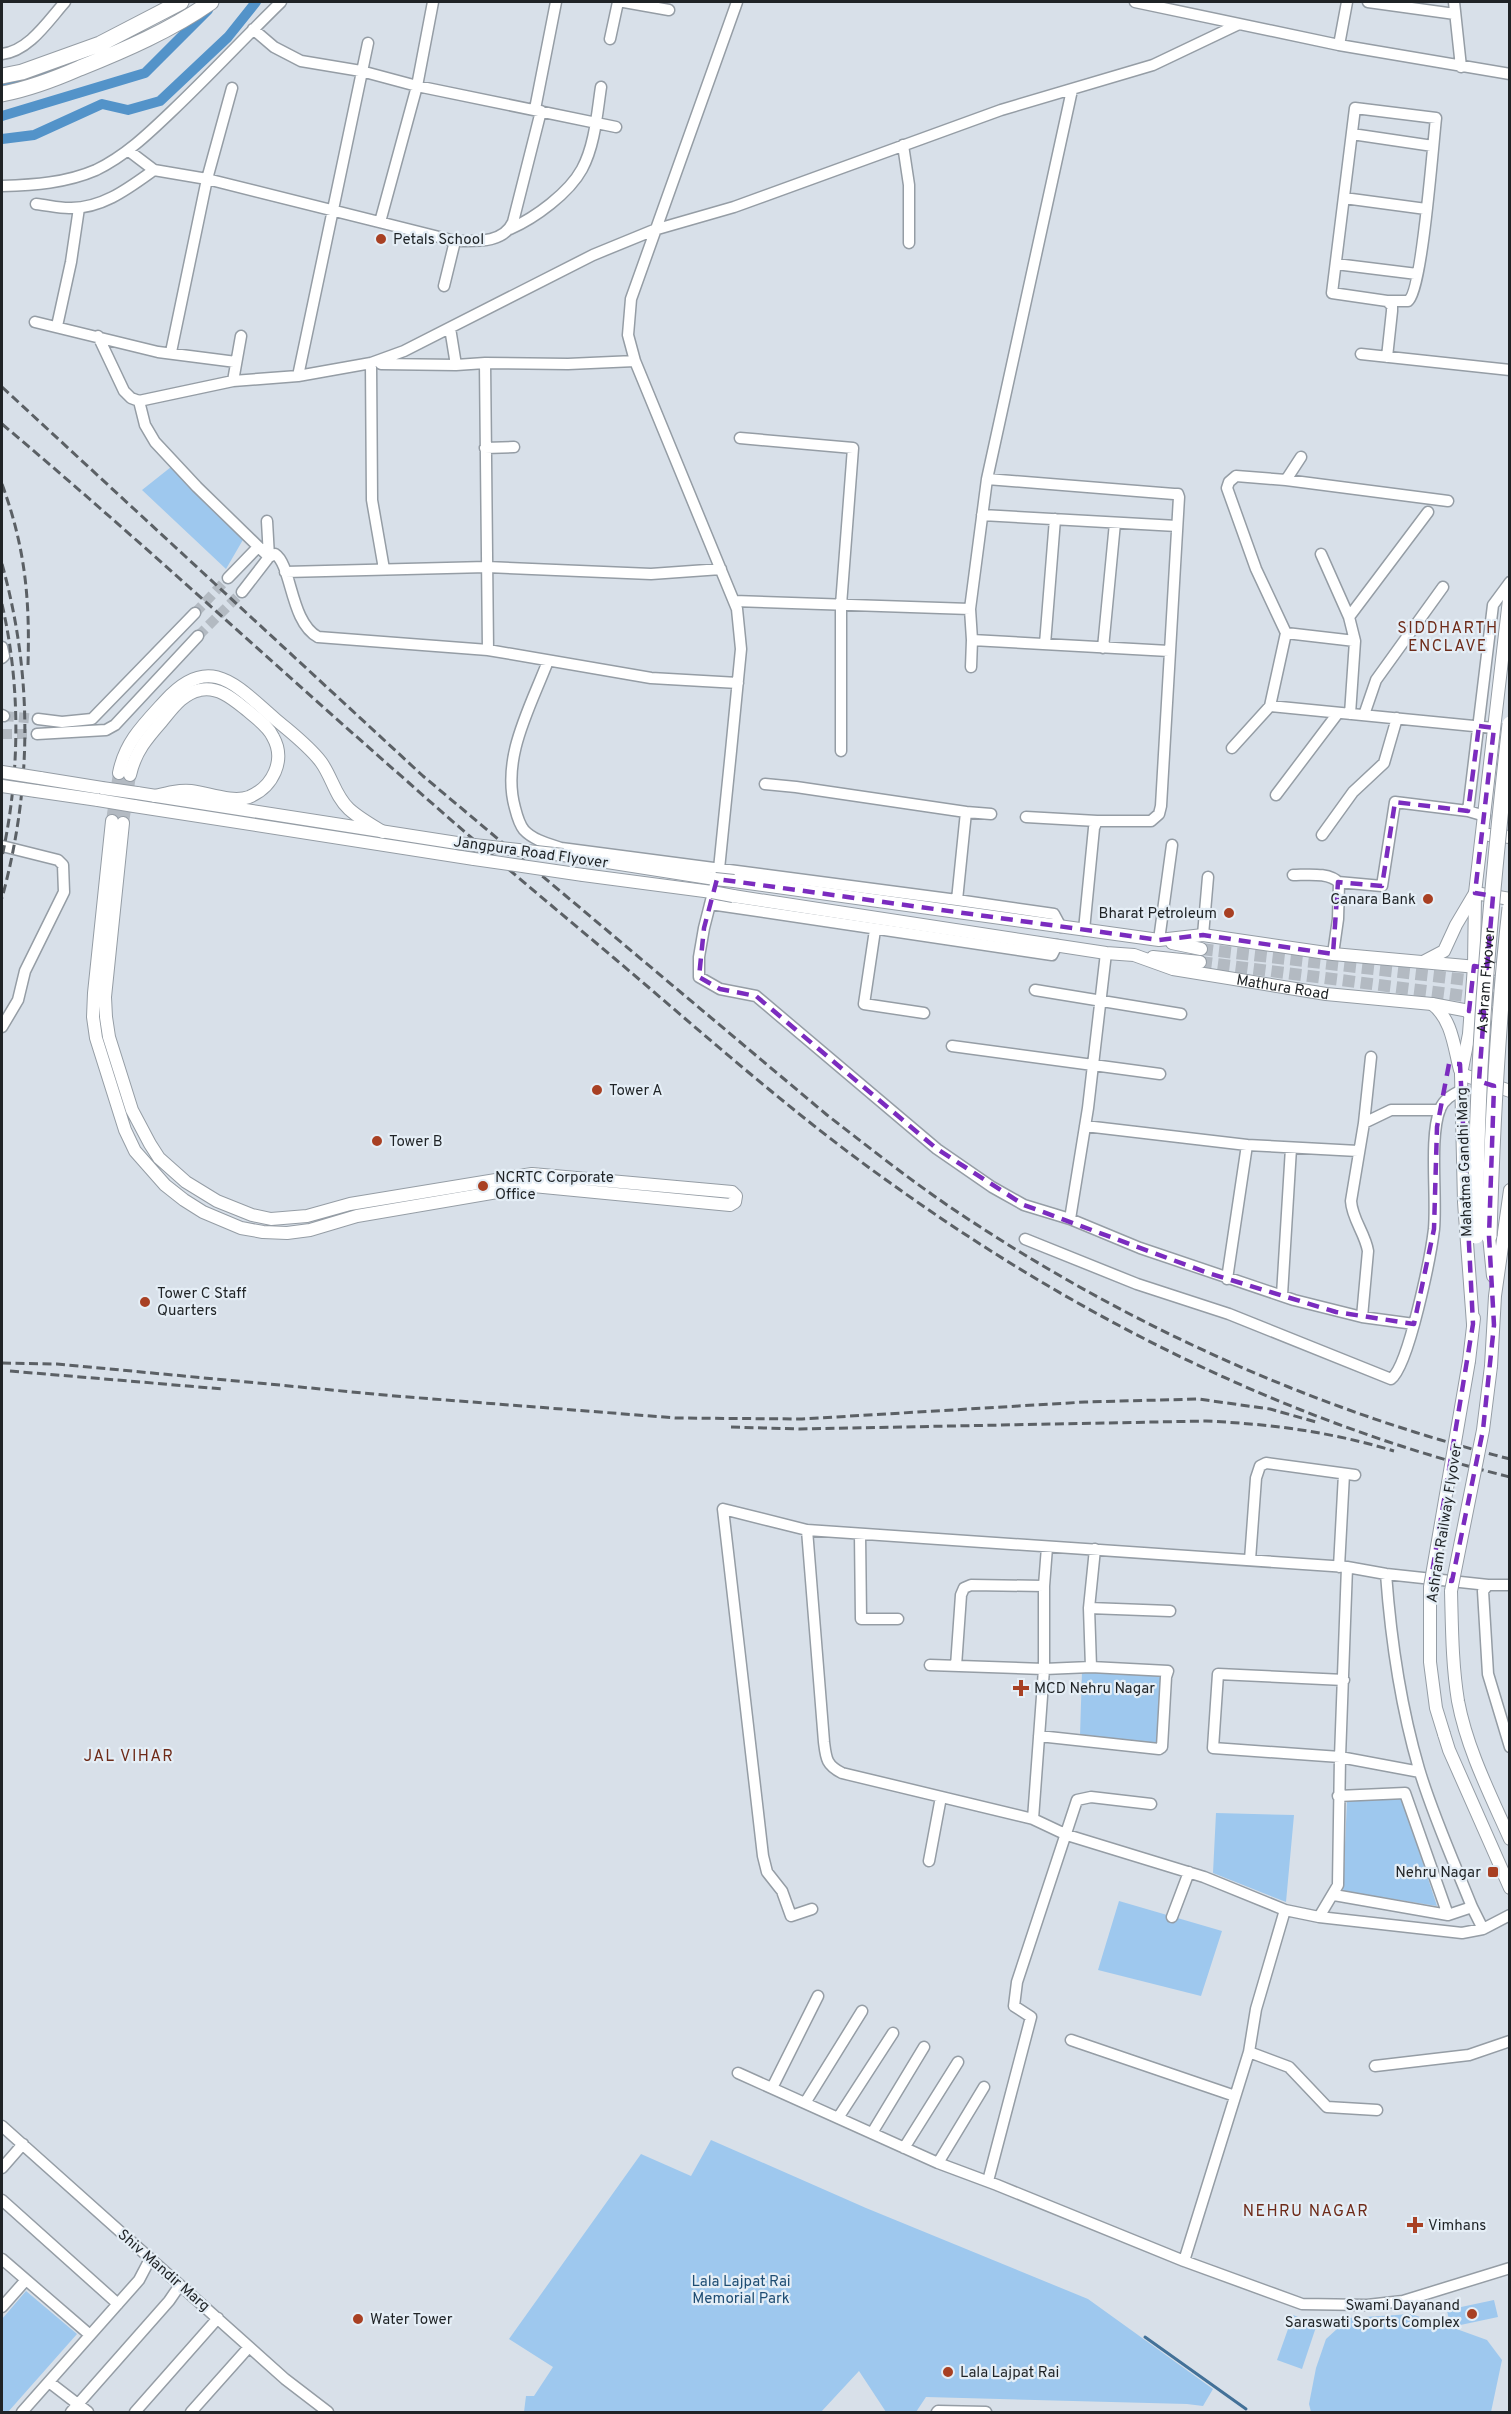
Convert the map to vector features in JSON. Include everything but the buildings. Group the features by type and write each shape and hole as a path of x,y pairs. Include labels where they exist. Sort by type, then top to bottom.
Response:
{"highway":[{"path":"2,76 22,72 100,44 181,2"},
{"path":"2,94 54,79 120,52 193,14 211,2"},
{"name":"Ashram Flyover","path":"1482,1236 1478,1099 1509,724"},
{"name":"Ashram Flyover","path":"1482,1236 1509,908"},
{"name":"Mathura Road","path":"1469,1011 1509,1015"}],"main road":[{"name":"Mahatma Gandhi Marg","path":"1473,1324 1464,1202 1460,1091 1469,1034 1474,966 1475,893 1509,591"},
{"path":"154,796 179,790 247,798 260,791 272,780 278,765 278,752 274,737 264,725 233,698 220,692 199,690 179,701 147,737 125,774 126,750 139,729 175,689 197,676 220,678 242,690 308,747 322,763 338,796 348,808 383,832"},
{"name":"Jangpura Road Flyover","path":"2,772 383,832 563,855 1061,927"},
{"name":"Jangpura Road Flyover","path":"2,786 1057,945"},
{"path":"117,822 105,997 109,1037 132,1110 146,1137 159,1158 173,1172 200,1192 234,1209 271,1219 307,1216 361,1202 532,1174 732,1192 736,1196 735,1202 730,1205 533,1186 357,1216 310,1230 287,1233 241,1228 203,1212 165,1185 135,1151 125,1130 96,1038 93,1017 94,993 117,822"},
{"path":"1482,834 1509,837"},
{"path":"1422,962 1444,951 1475,893 1509,899"},
{"path":"1061,927 1159,940 1201,949"},
{"path":"1159,940 1203,935 1333,954 1509,970"},
{"name":"Mathura Road","path":"1057,945 1134,955 1173,969 1326,994 1432,1004 1469,1011"},
{"path":"1134,955 1200,962"},
{"path":"1432,1004 1440,1010 1452,1033 1461,1074 1509,1091"},
{"path":"1495,1296 1509,1190"},
{"name":"Mahatma Gandhi Marg","path":"1482,1236 1495,1296"},
{"name":"Mahatma Gandhi Marg","path":"1473,1324 1482,1236"},
{"name":"Ashram Railway Flyover","path":"1495,1296 1491,1366 1483,1430 1451,1591 1453,1653 1458,1702 1470,1746 1509,1839"},
{"name":"Ashram Railway Flyover","path":"1473,1324 1469,1361 1430,1587 1430,1662 1436,1708 1444,1734 1509,1888"}],"street":[{"path":"2,54 18,49 26,43 65,2"},
{"path":"2,186 46,183 72,178 96,169 129,151 201,83 281,2"},
{"path":"380,222 417,86 434,2"},
{"path":"510,229 538,110 556,2"},
{"path":"610,39 618,2"},
{"path":"624,2 669,10"},
{"path":"737,2 631,300 628,335 634,361 737,609 741,649 719,869 699,957 699,977 720,989 756,996 937,1149 992,1187 1024,1205 1070,1219 1140,1248 1227,1279 1282,1296 1362,1317 1414,1324"},
{"path":"1135,2 1339,45 1509,74"},
{"path":"1339,45 1347,2"},
{"path":"1368,2 1455,14"},
{"path":"1454,2 1461,67"},
{"path":"98,336 124,391 131,398 139,401 233,381 298,376 371,363 404,351 593,255 654,230 734,207 1001,110 1153,65 1237,25"},
{"path":"253,29 274,46 301,61 361,71 417,86 616,127"},
{"path":"298,376 368,42"},
{"path":"129,151 154,170 207,179 455,242 493,240 541,212 577,176 587,157 596,122 601,87"},
{"path":"171,352 207,179 232,88"},
{"path":"971,667 970,609 987,479 1072,90"},
{"path":"1355,108 1436,118 1418,274 1412,298 1407,301 1387,301 1332,293 1352,134 1355,108"},
{"path":"1352,134 1433,146"},
{"path":"903,145 909,185 909,243"},
{"path":"36,204 79,208 105,201 154,170"},
{"path":"1344,198 1426,209"},
{"path":"57,326 71,262 79,208"},
{"path":"444,286 455,242"},
{"path":"1336,264 1418,274"},
{"path":"1387,301 1392,306 1387,357"},
{"path":"35,322 158,352 236,362"},
{"path":"450,328 456,364"},
{"path":"233,381 241,336"},
{"path":"1361,354 1509,370"},
{"path":"371,363 568,364 634,361"},
{"path":"371,363 372,500 384,568"},
{"path":"485,363 488,650"},
{"path":"139,401 145,425 155,442 197,487 269,557"},
{"path":"740,438 853,448 841,605 841,751"},
{"path":"485,448 514,447"},
{"path":"1286,480 1301,457"},
{"path":"1232,748 1270,706 1286,633 1256,569 1227,488 1229,482 1236,476 1286,480 1448,501"},
{"path":"987,479 1174,494 1179,497 1159,814 1151,820 1097,821 1026,816"},
{"path":"1349,617 1428,512"},
{"path":"982,515 1177,526"},
{"path":"1046,644 1055,519"},
{"path":"267,521 269,557"},
{"path":"1103,648 1115,523"},
{"path":"228,578 258,547"},
{"path":"1321,554 1349,617 1354,640 1350,714"},
{"path":"242,592 269,557 278,555 293,598 308,629 318,637 488,650 673,681 738,684"},
{"path":"285,572 487,567 651,574 721,569"},
{"path":"1468,811 1493,605 1509,582"},
{"path":"1364,715 1376,680 1443,588"},
{"path":"734,601 970,609"},
{"path":"38,719 62,722 92,719 195,613"},
{"path":"1286,633 1354,640"},
{"path":"37,734 106,729 115,725 198,636"},
{"path":"972,640 1169,651"},
{"path":"2,647 4,656 2,658"},
{"path":"548,661 522,728 512,764 512,796 518,819 524,829 534,838 561,848 1054,914 1061,927"},
{"path":"1270,706 1494,728"},
{"path":"1276,795 1338,713"},
{"path":"1322,835 1353,792 1384,764 1397,718"},
{"path":"765,784 992,814"},
{"path":"1293,875 1325,876 1338,882 1382,886 1395,802 1468,811 1485,816"},
{"path":"957,900 966,812"},
{"path":"1084,930 1094,828 1097,821"},
{"path":"1159,940 1172,845"},
{"path":"2,846 58,860 63,866 64,892 25,971 18,1000 2,1027"},
{"path":"1203,935 1208,877"},
{"path":"1333,954 1338,919 1340,888 1338,882"},
{"path":"710,904 1052,955 1057,945"},
{"path":"876,930 864,1004 924,1013"},
{"path":"1070,1219 1085,1126 1106,952"},
{"path":"1035,990 1181,1014"},
{"path":"952,1046 1160,1074"},
{"path":"1362,1317 1368,1251 1364,1236 1351,1211 1351,1201 1364,1123 1371,1057"},
{"path":"1025,1239 1137,1284 1229,1314 1391,1378 1397,1372 1414,1324 1434,1229 1437,1127 1440,1110 1449,1097 1460,1091"},
{"path":"1364,1123 1391,1110 1440,1110"},
{"path":"1085,1126 1247,1145 1358,1151"},
{"path":"1227,1279 1247,1145"},
{"path":"1282,1296 1292,1148"},
{"path":"1250,1560 1256,1478 1260,1466 1266,1463 1349,1475 1343,1567 1344,1680 1338,1796 1338,1885 1319,1917"},
{"path":"812,1909 791,1916 782,1891 767,1872 763,1856 723,1509 807,1530 1343,1567 1386,1574 1488,1585 1509,1585"},
{"path":"807,1530 826,1758 832,1768 842,1773 1033,1819 1067,1835 1189,1872 1285,1910 1319,1917 1462,1933 1483,1929 1509,1915"},
{"path":"860,1534 861,1619 898,1619"},
{"path":"1033,1819 1044,1669 1044,1586 1047,1547"},
{"path":"1091,1667 1089,1608 1095,1549"},
{"path":"1386,1574 1395,1670 1420,1772 1472,1907 1483,1929"},
{"path":"956,1666 961,1596 964,1588 971,1585 1044,1586"},
{"path":"1488,1585 1483,1591 1488,1674 1509,1748"},
{"path":"1089,1608 1170,1611"},
{"path":"930,1665 1044,1669 1091,1667 1168,1671 1160,1749 1039,1736"},
{"path":"1344,1680 1218,1674 1213,1748 1340,1757 1420,1772"},
{"path":"1338,1796 1405,1793 1448,1915"},
{"path":"928,1861 941,1797"},
{"path":"988,2181 1031,2017 1014,2006 1017,1982 1067,1835 1074,1806 1077,1800 1083,1798 1151,1804"},
{"path":"1172,1917 1189,1872"},
{"path":"1334,1895 1448,1915 1472,1907"},
{"path":"1184,2261 1249,2052 1256,2009 1285,1910"},
{"path":"772,2088 818,1996"},
{"path":"805,2103 862,2011"},
{"path":"838,2118 893,2033"},
{"path":"1071,2040 1235,2096"},
{"path":"1375,2066 1469,2055 1509,2041"},
{"path":"872,2133 924,2047"},
{"path":"1249,2052 1289,2067 1327,2107 1377,2110"},
{"path":"904,2148 958,2062"},
{"path":"738,2073 938,2163 1184,2261 1302,2304 1334,2306 1403,2301 1509,2268"},
{"path":"938,2163 984,2087"},
{"name":"Shiv Mandir Marg","path":"2,2126 285,2379 328,2412"},
{"path":"2,2168 23,2144"},
{"path":"2,2200 118,2304"},
{"path":"2,2259 90,2335"},
{"path":"22,2412 139,2280 150,2259"},
{"path":"2,2307 25,2281"},
{"path":"75,2408 169,2301 180,2285"},
{"path":"135,2412 218,2318"},
{"path":"191,2412 249,2347"},
{"path":"49,2382 75,2408 88,2412"},
{"path":"937,2412 986,2412"}],"highlighted area":[{"path":"1479,726 1494,728 1475,893 1493,896 1487,968 1474,966 1469,1011 1484,1012 1479,1081 1494,1086 1489,1236 1494,1325 1483,1430 1452,1581 1431,1579 1473,1324 1460,1064 1449,1064 1437,1127 1434,1229 1414,1324 1336,1312 1208,1273 1024,1205 937,1149 756,996 720,989 699,977 704,928 717,879 1159,940 1203,935 1333,954 1338,882 1382,886 1395,802 1468,811"}],"green space":[{"path":"171,467 244,538 226,569 142,490"},
{"path":"1082,1671 1164,1671 1161,1745 1080,1736"},
{"path":"1402,1799 1437,1906 1343,1891 1347,1801"},
{"path":"1216,1813 1294,1815 1286,1902 1213,1873"},
{"path":"1119,1901 1222,1931 1201,1996 1098,1970"},
{"name":"Lala Lajpat Rai Memorial Park","path":"711,2140 866,2208 1088,2299 1213,2389 1203,2406 926,2397 916,2412 886,2412 859,2371 821,2412 524,2412 526,2396 534,2396 553,2367 509,2339 641,2154 691,2176"},
{"path":"26,2291 77,2334 8,2412 2,2412 2,2319"},
{"path":"1494,2300 1498,2317 1451,2327 1487,2340 1502,2360 1491,2412 1311,2412 1309,2404 1316,2368 1326,2339 1349,2318 1411,2314 1450,2327 1447,2310"},
{"path":"1293,2315 1317,2324 1302,2369 1277,2360"}],"waterway":[{"path":"2,139 34,135 102,104 128,110 160,101 228,37 256,2"},
{"path":"2,116 145,73 208,10"},
{"path":"2,86 38,77 61,63"},
{"path":"1145,2337 1246,2409"}],"tunnel":[{"path":"195,613 228,578"},
{"path":"198,636 242,592"},
{"path":"4,716 38,719"},
{"path":"2,734 37,734"},
{"path":"112,821 119,773"},
{"path":"123,823 130,775"},
{"path":"1201,949 1510,985"},
{"path":"1200,962 1465,996 1510,999"}],"railway":[{"path":"2,387 423,776 827,1115 927,1191 1025,1255 1091,1293 1157,1328 1226,1360 1295,1390 1366,1416 1510,1459"},
{"path":"2,424 105,512 484,849 784,1101 889,1182 960,1231 1033,1277 1108,1320 1185,1359 1264,1395 1345,1427 1427,1454 1510,1477"},
{"path":"2,484 21,551 27,595 28,665"},
{"path":"2,564 19,648 24,689 25,731 19,815 2,898"},
{"path":"2,604 13,667 16,731 12,794 2,857"},
{"path":"2,1363 57,1364 395,1396 676,1418 802,1419 1085,1402 1198,1399 1270,1409 1316,1422"},
{"path":"10,1371 223,1389"},
{"path":"731,1427 800,1429 1206,1421 1301,1430 1394,1451"}],"place":[{"name":"Petals School","path":"381,239"},
{"name":"Canara Bank","path":"1428,899"},
{"name":"Bharat Petroleum","path":"1229,913"},
{"name":"Tower A","path":"597,1090"},
{"name":"Tower B","path":"377,1141"},
{"name":"NCRTC Corporate Office","path":"483,1186"},
{"name":"Tower C Staff Quarters","path":"145,1302"},
{"name":"MCD Nehru Nagar","path":"1021,1688"},
{"name":"Nehru Nagar","path":"1493,1872"},
{"name":"Vimhans","path":"1415,2225"},
{"name":"Swami Dayanand Saraswati Sports Complex","path":"1472,2314"},
{"name":"Water Tower","path":"358,2319"},
{"name":"Lala Lajpat Rai","path":"948,2372"}],"district":[{"name":"SIDDHARTH ENCLAVE","path":"1448,636"},
{"name":"JAL VIHAR","path":"129,1755"},
{"name":"NEHRU NAGAR","path":"1306,2210"}]}
